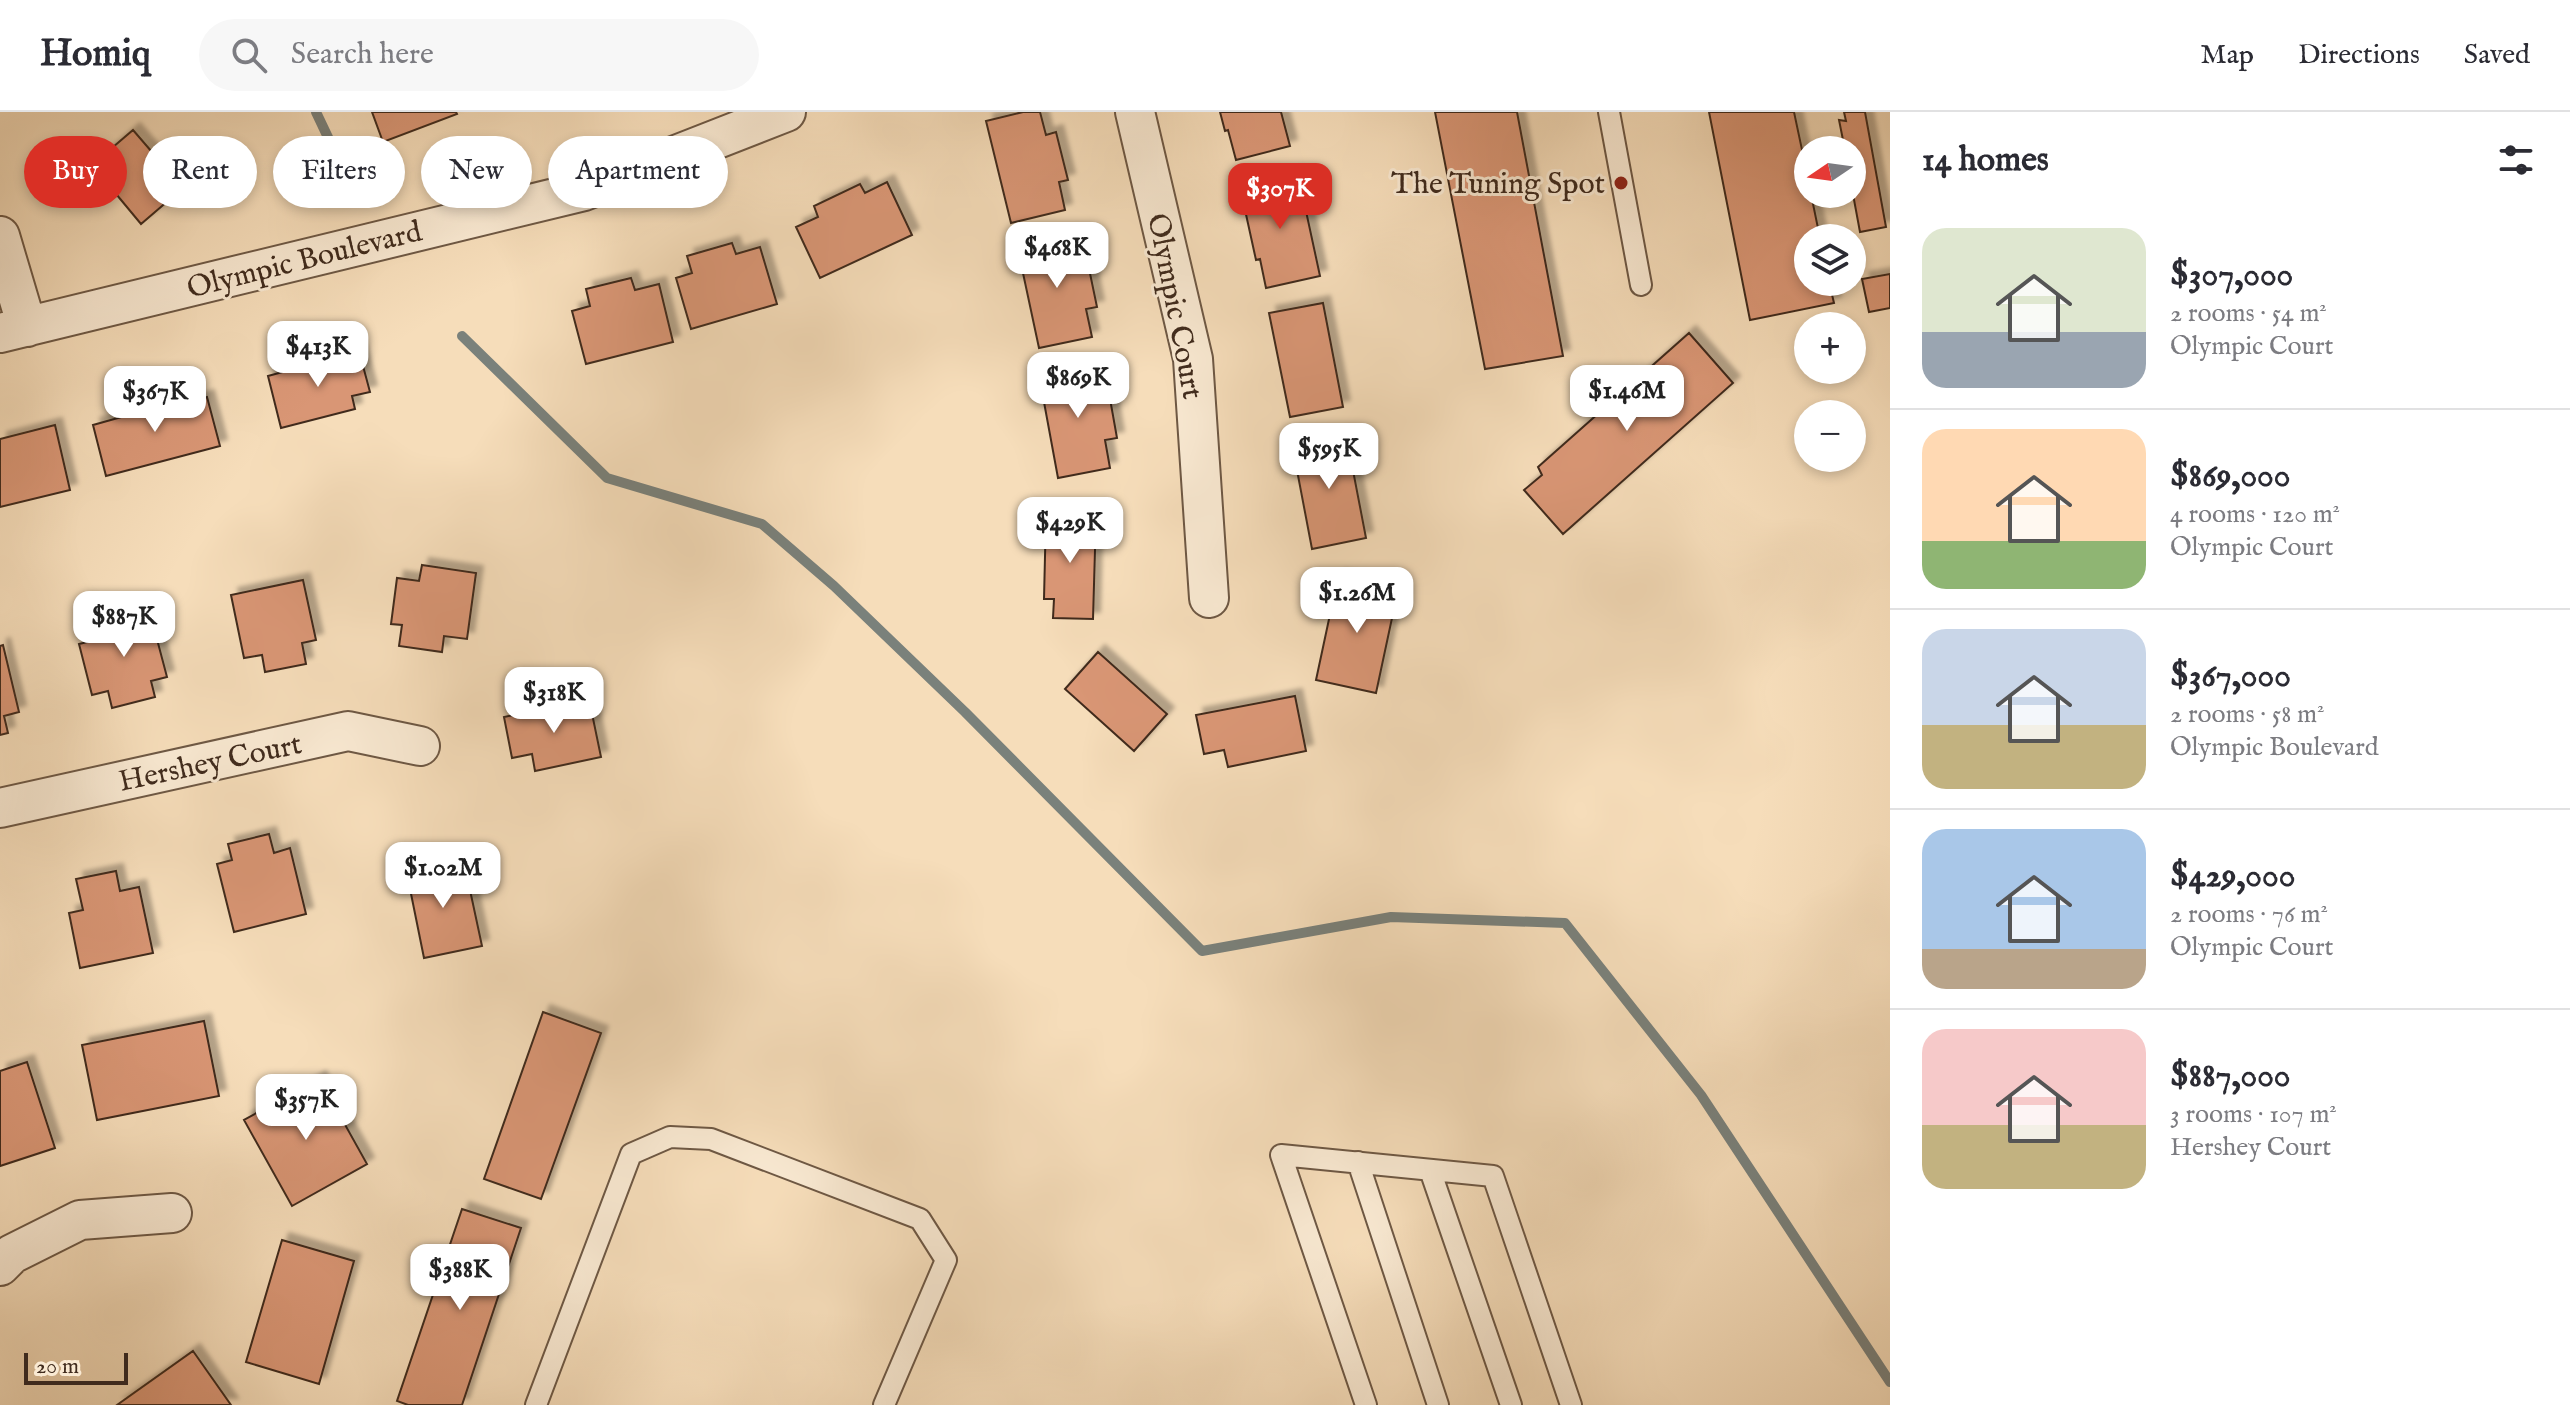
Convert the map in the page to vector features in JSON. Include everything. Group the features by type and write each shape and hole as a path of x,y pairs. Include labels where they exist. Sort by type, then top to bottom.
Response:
{"street":[{"name":"Olympic Boulevard","path":"13,330 584,191 786,112"},
{"name":"Olympic Court","path":"1135,112 1193,359 1209,598"},
{"path":"0,236 13,330"},
{"name":"Hershey Court","path":"0,808 348,731 420,746"},
{"path":"0,1266 12,1254 80,1220 172,1213"}],"lane":[{"path":"1609,112 1641,285"},
{"path":"536,1405 631,1154 670,1137 711,1139 920,1219 946,1260 884,1405"},
{"path":"1366,1405 1281,1155 1493,1176 1571,1405"},
{"path":"1358,1162 1438,1405"},
{"path":"1430,1170 1511,1405"}],"building":[{"path":"372,112 457,114 399,136 381,136"},
{"path":"1023,112 1040,112 1046,135 1056,132 1068,180 1059,182 1065,210 1011,223 986,121"},
{"path":"1220,112 1281,112 1290,146 1236,160"},
{"path":"1435,112 1517,112 1563,356 1485,369"},
{"path":"1709,112 1794,112 1799,136 1794,136 1794,208 1814,208 1817,224 1794,224 1794,296 1832,296 1834,303 1750,320"},
{"path":"1844,112 1865,112 1886,227 1866,231 1866,224 1859,224 1856,208 1866,208 1866,136 1842,136 1839,120 1846,121"},
{"path":"133,130 143,142 143,208 160,208 141,224 127,207 126,136"},
{"path":"1298,174 1320,276 1266,288 1260,259 1256,260 1240,187"},
{"path":"887,182 912,235 820,278 796,227 818,217 814,206 860,184 865,193"},
{"path":"1071,233 1077,261 1087,259 1097,307 1086,309 1092,337 1039,348 1017,245"},
{"path":"732,243 736,254 760,247 777,304 691,329 676,278 692,273 687,256"},
{"path":"1890,274 1890,308 1869,312 1866,278"},
{"path":"631,278 635,290 659,284 673,342 586,364 572,311 590,306 586,289"},
{"path":"1323,303 1343,407 1290,417 1269,313"},
{"path":"1689,333 1733,383 1563,534 1524,490 1542,475 1538,467"},
{"path":"359,351 370,392 352,396 355,409 281,428 268,376"},
{"path":"1095,364 1101,395 1109,393 1117,438 1105,440 1110,468 1058,478 1039,375"},
{"path":"167,394 171,407 207,397 220,446 106,476 93,425 125,416 123,406"},
{"path":"55,425 70,490 0,507 0,439"},
{"path":"1346,434 1366,538 1312,549 1292,444"},
{"path":"1046,514 1096,515 1093,619 1053,618 1054,599 1044,599"},
{"path":"422,565 476,573 467,639 444,636 442,652 399,646 402,625 391,624 397,578 419,581"},
{"path":"1338,577 1398,590 1376,693 1316,680"},
{"path":"303,580 316,640 302,643 306,664 265,672 262,655 244,658 231,595"},
{"path":"149,609 167,677 151,681 155,697 112,708 108,691 92,695 79,644 96,640 92,623"},
{"path":"3,645 19,712 4,716 8,733 0,735 0,646"},
{"path":"1098,652 1167,714 1134,751 1065,689"},
{"path":"1295,696 1306,751 1228,767 1224,750 1204,754 1196,715"},
{"path":"589,699 601,757 535,771 532,754 512,758 504,717"},
{"path":"269,834 274,853 290,848 306,914 234,932 217,864 232,860 228,844"},
{"path":"448,861 451,879 467,876 482,946 424,958 406,869"},
{"path":"116,871 120,891 139,887 153,953 80,968 69,913 83,910 76,879"},
{"path":"543,1012 601,1033 541,1199 484,1179"},
{"path":"204,1021 219,1096 97,1120 82,1045"},
{"path":"27,1062 55,1148 0,1166 0,1071"},
{"path":"319,1078 367,1164 292,1206 244,1120"},
{"path":"462,1209 521,1228 462,1405 408,1405 397,1401"},
{"path":"282,1240 354,1261 319,1384 246,1362"},
{"path":"193,1351 231,1405 117,1405"}],"waterway":[{"path":"316,112 327,136"},
{"path":"462,336 607,478 762,524 834,586 965,712 1202,951 1391,917 1565,923 1701,1095 1890,1382"}],"place":[{"name":"The Tuning Spot","path":"1621,183"}]}
